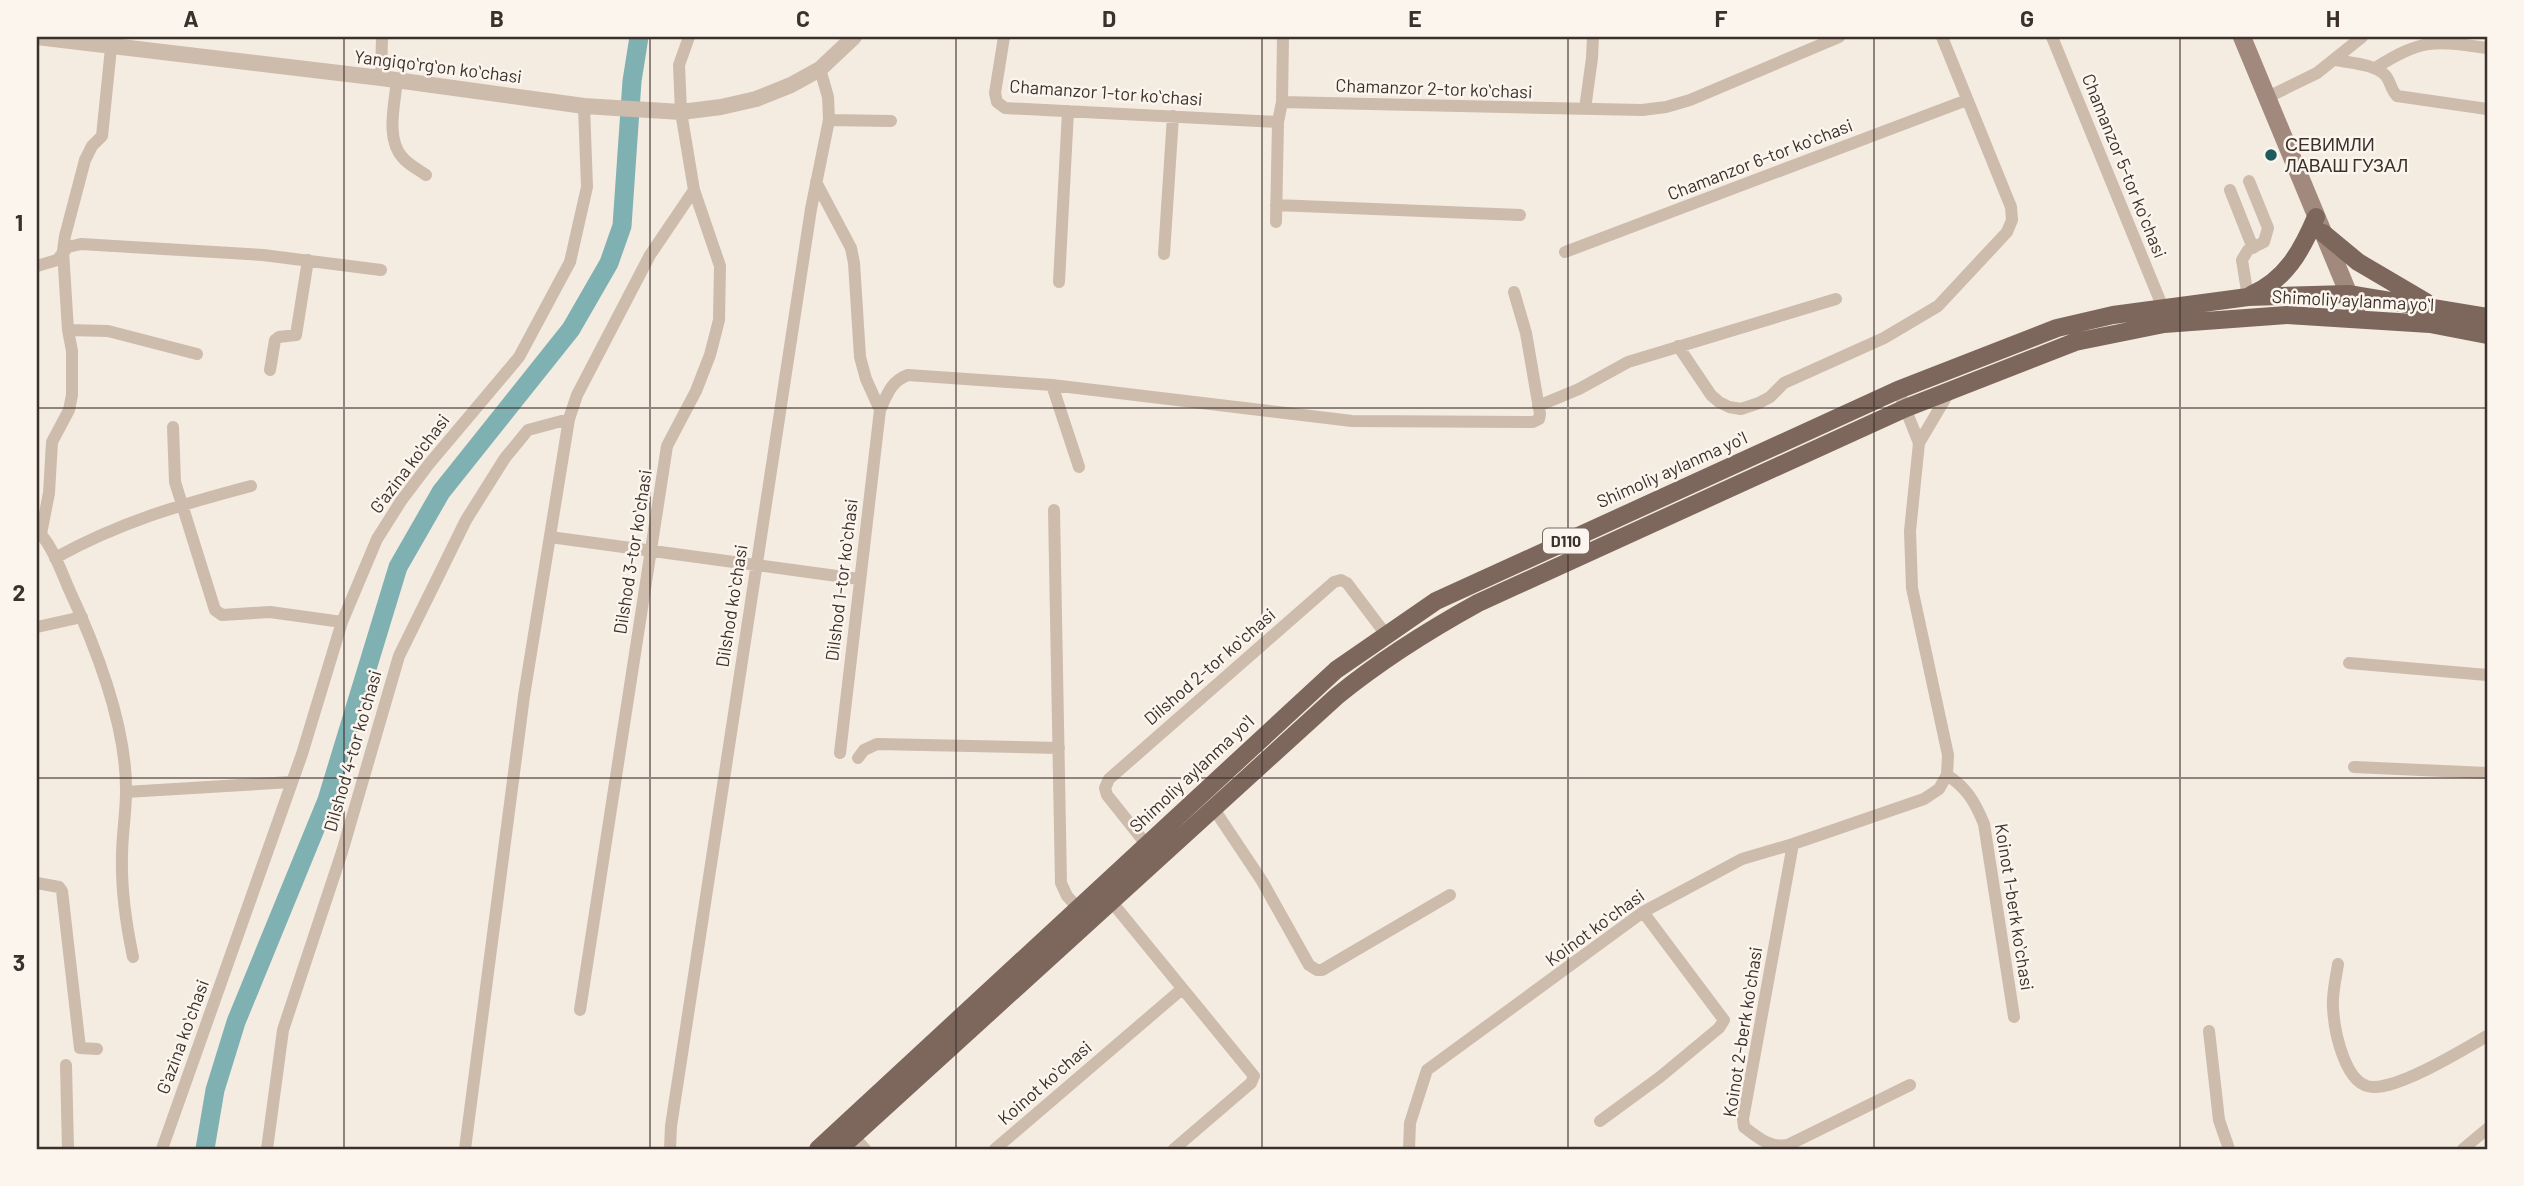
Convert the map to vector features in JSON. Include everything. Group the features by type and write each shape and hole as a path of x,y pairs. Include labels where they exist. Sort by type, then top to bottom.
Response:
{"main road":[{"path":"2242,37 2359,319"},
{"path":"2248,297 2265,289 2289,268 2319,225"},
{"path":"2319,225 2358,262 2435,308"},
{"name":"Shimoliy aylanma yoʻl","path":"818,1149 1079,909 1107,895 1146,844 1336,670 1436,601 1898,390 2057,328 2113,315 2248,297 2348,294 2487,317"},
{"name":"Shimoliy aylanma yoʻl","path":"839,1149 859,1143 1107,895 1214,809 1364,673 1478,603 1906,408 2075,342 2164,324 2287,315 2430,324 2487,335"},
{"path":"1553,547 1564,564"}],"street":[{"name":"Yangiqoʻrgʻon koʻchasi","path":"37,37 389,79 584,106 681,112 756,99 791,85 820,69 854,37"},
{"path":"382,37 396,148 403,159 426,175"},
{"name":"Dilshod 3-tor koʻchasi","path":"580,1010 667,446 701,379 719,320 720,266 694,190 681,112 679,65 689,37"},
{"name":"Chamanzor 1-tor koʻchasi","path":"1004,37 995,93 997,102 1005,107 1278,122"},
{"path":"1276,222 1283,37"},
{"path":"1593,37 1585,108 1643,110 1690,100 1839,37"},
{"path":"1678,346 1711,395 1729,407 1741,409 1759,403 1770,397 1784,383 1884,338 1938,306 2007,232 2012,220 2011,207 1942,37"},
{"name":"Chamanzor 5-tor koʻchasi","path":"2052,37 2164,308"},
{"path":"2268,97 2318,73 2362,37"},
{"path":"2375,68 2423,43 2487,48"},
{"path":"111,47 103,136 92,146 85,160 63,251 68,331 72,351 72,395 69,410 52,442 49,493 39,533 55,558 82,617 117,716 123,747 126,792 122,888 133,957"},
{"path":"2336,60 2375,68 2388,79 2393,93 2397,96 2487,109"},
{"name":"Dilshod koʻchasi","path":"670,1149 673,1112 756,567 816,182 830,120 828,97 820,69"},
{"name":"Chamanzor 6-tor koʻchasi","path":"1566,252 1967,100"},
{"name":"Chamanzor 2-tor koʻchasi","path":"1282,102 1585,108"},
{"name":"G'azina ko'chasi","path":"237,937 302,754 342,622 377,539 401,501 519,358 569,261 587,187 584,106"},
{"path":"1059,282 1068,111"},
{"path":"1164,254 1173,116"},
{"path":"830,120 891,121"},
{"path":"2248,297 2242,260 2248,250 2264,242 2268,228 2249,181"},
{"path":"816,182 851,248 860,357 866,379 880,410"},
{"path":"466,1149 524,696 569,419 577,395 650,255 694,190"},
{"path":"2230,190 2253,248"},
{"path":"1276,205 1520,215"},
{"path":"37,266 57,260 68,247 81,244 263,255 381,270"},
{"path":"270,370 275,340 296,335 308,260"},
{"path":"880,410 893,384 908,376 1052,385 1352,421 1533,422 1539,419 1538,406 1526,333 1514,292"},
{"path":"1538,406 1628,362 1836,299"},
{"path":"68,331 108,331 197,354"},
{"path":"1052,385 1079,467"},
{"path":"1947,775 1948,755 1912,587 1910,531 1919,443 1951,389"},
{"path":"1898,390 1919,443"},
{"name":"Dilshod 1-tor koʻchasi","path":"839,753 880,410"},
{"name":"Dilshod 4-tor koʻchasi","path":"267,1149 283,1030 342,852 399,656 466,520 505,458 528,430 569,419"},
{"path":"173,427 173,468 180,504 195,540 215,610 222,615 271,612 342,622"},
{"path":"55,558 115,527 180,504 251,486"},
{"path":"1054,510 1061,883 1067,896 1079,909"},
{"path":"550,537 859,579"},
{"name":"Dilshod 2-tor koʻchasi","path":"1146,844 1107,795 1105,788 1109,779 1273,634 1334,582 1341,580 1387,636"},
{"path":"37,627 82,617"},
{"path":"2349,663 2487,675"},
{"path":"858,758 864,750 877,744 1059,748"},
{"path":"2354,766 2487,773"},
{"name":"Koinot koʻchasi","path":"1409,1149 1410,1123 1427,1070 1643,912 1742,859 1924,799 1940,789 1947,775"},
{"name":"Koinot 1-berk koʻchasi","path":"1947,775 1960,784 1975,801 1984,824 2014,1017"},
{"path":"126,792 291,782"},
{"path":"1214,809 1262,881 1309,965 1317,970 1322,970 1450,895"},
{"name":"Koinot 2-berk koʻchasi","path":"1794,844 1743,1119 1744,1127 1777,1147 1788,1145 1910,1085"},
{"path":"37,883 59,887 62,891 80,1048 97,1049"},
{"path":"1107,895 1254,1076 1251,1083 1174,1149"},
{"path":"1600,1121 1660,1077 1719,1028 1724,1020 1643,912"},
{"name":"Gʻazina koʻchasi","path":"162,1149 237,937"},
{"path":"2338,964 2333,1004 2334,1024 2348,1070 2356,1082 2372,1088 2387,1084 2429,1068 2487,1037"},
{"name":"Koinot koʻchasi","path":"995,1149 1182,989"},
{"path":"2209,1031 2218,1120 2229,1149"},
{"path":"66,1065 68,1149"},
{"path":"2463,1149 2487,1129"}],"waterway":[{"path":"205,1149 215,1090 236,1022 327,800 398,567 441,492 571,329 609,263 622,226 632,81 639,37"}],"place":[{"name":"СЕВИМЛИ ЛАВАШ ГУЗАЛ","path":"2271,155"}]}
